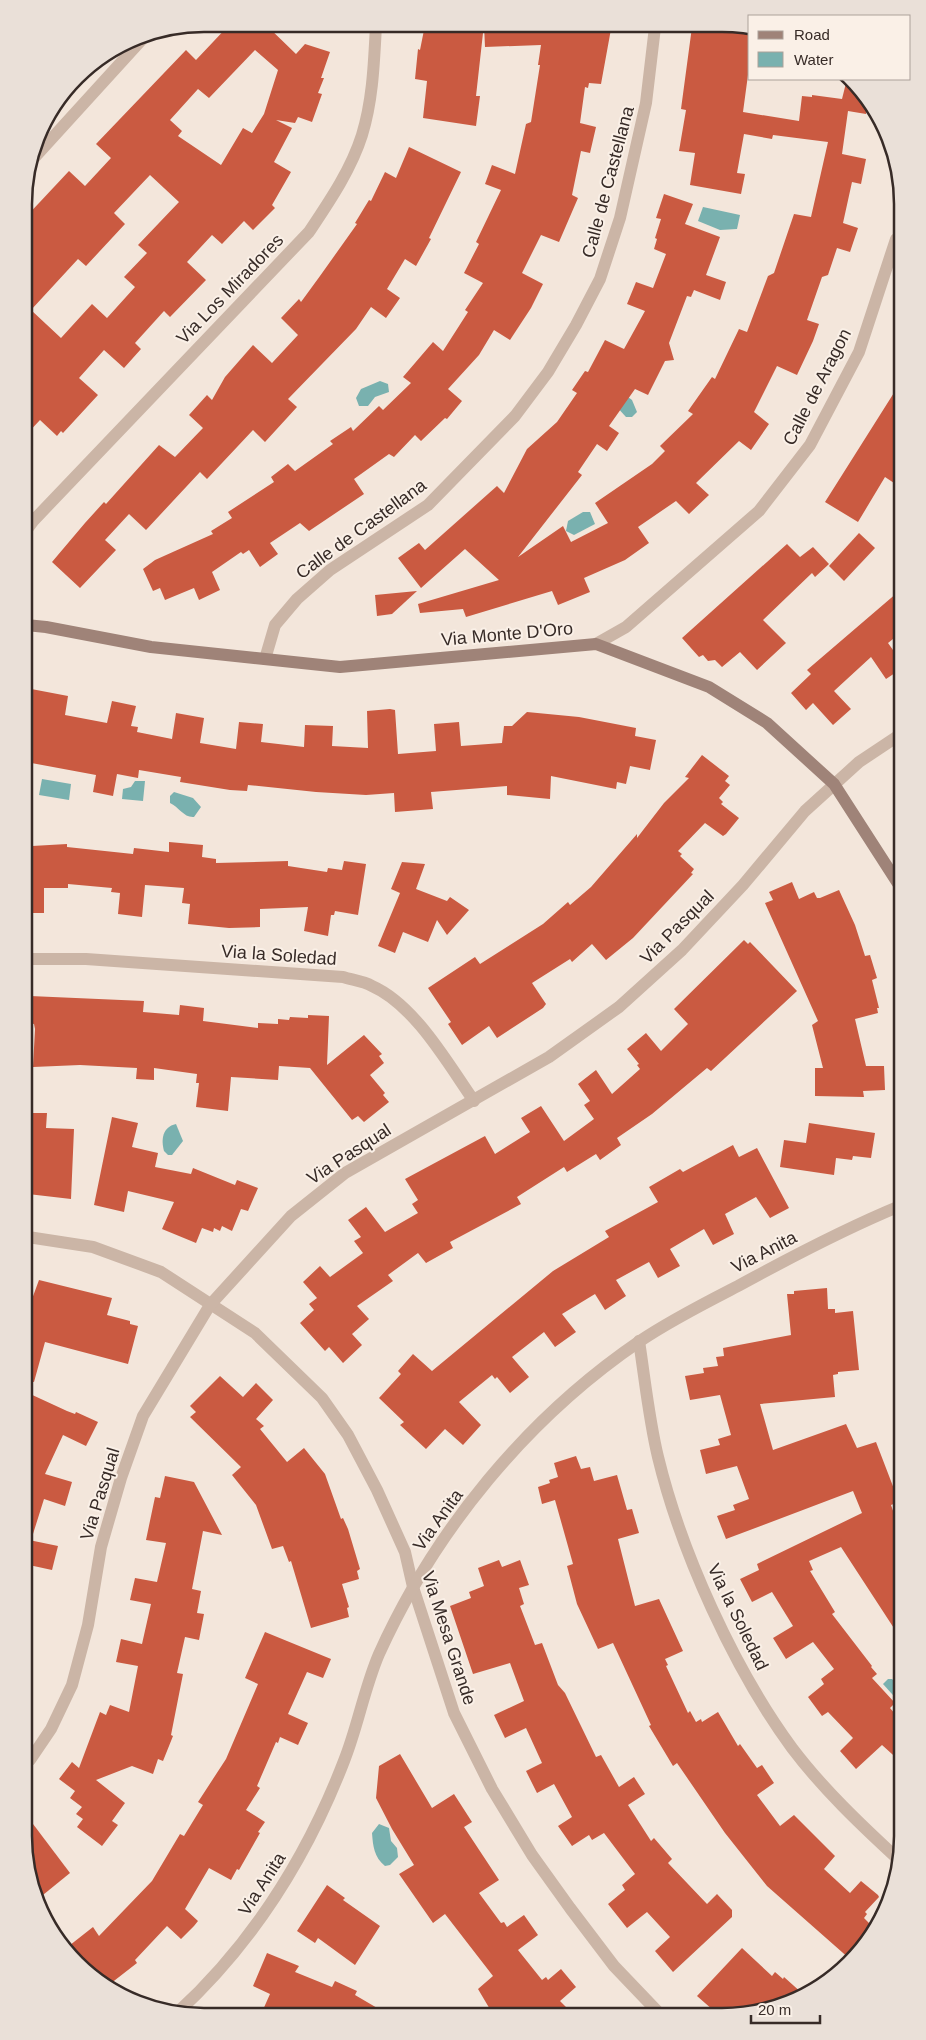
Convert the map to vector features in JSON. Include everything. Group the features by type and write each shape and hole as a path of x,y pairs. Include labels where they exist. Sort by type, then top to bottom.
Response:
{"street":[{"name":"Calle de Castellana","path":"265,659 275,625 297,599 330,570 428,505 515,416 548,372 576,325 600,278 620,218 646,103 654,32"},
{"name":"Via Los Miradores","path":"33,522 308,232 336,191 362,136 374,81 376,33"},
{"path":"42,149 136,47"},
{"name":"Calle de Aragon","path":"596,644 626,627 759,511 810,445 859,352 894,245"},
{"name":"Via Monte D'Oro","path":"33,626 150,647 340,667 596,644 709,687 767,723 834,784 894,878"},
{"name":"Via Pasqual","path":"32,1757 51,1729 72,1685 88,1625 101,1547 121,1478 143,1416 210,1305 291,1216 345,1173 389,1146 474,1101 549,1057 619,1007 682,950 743,885 805,811 859,762 894,739"},
{"name":"Via la Soledad","path":"33,959 86,958 342,977 372,986 391,998 417,1022 474,1101"},
{"name":"Via Anita","path":"185,2006 204,1988 248,1938 298,1863 346,1758 362,1699 378,1656 413,1587 488,1481 521,1442 575,1390 639,1341 681,1316 771,1268 893,1209"},
{"name":"Via Mesa Grande","path":"32,1238 93,1247 161,1272 255,1333 322,1398 348,1435 377,1490 405,1552 413,1587 454,1713 492,1789 532,1855 570,1908 614,1966 655,2008"},
{"name":"Via la Soledad","path":"639,1341 658,1456 675,1516 692,1563 741,1668 792,1748 846,1810 892,1854"}],"water":[{"path":"703,207 740,215 737,229 720,230 698,221"},
{"path":"380,381 388,384 389,392 375,397 368,406 359,406 356,398 361,389"},
{"path":"624,394 632,400 637,412 632,417 626,417 616,406"},
{"path":"583,512 590,512 595,524 574,535 566,531 568,521"},
{"path":"42,779 71,784 69,800 39,795"},
{"path":"135,781 145,781 143,801 122,799 123,789 131,787"},
{"path":"174,792 193,798 201,807 194,817 187,816 170,803 170,796"},
{"path":"176,1124 183,1141 172,1155 168,1155 163,1147 164,1134 168,1128"},
{"path":"888,1679 893,1680 893,1695 883,1684"},
{"path":"379,1824 389,1828 391,1841 397,1848 398,1857 390,1865 385,1866 378,1859 375,1851 372,1833"}],"building":[{"path":"484,32 610,32 601,84 589,83 588,88 585,87 580,123 596,127 590,153 581,151 572,195 578,198 559,242 541,235 522,273 543,284 531,308 510,340 494,330 479,355 448,389 462,401 447,419 445,418 421,441 415,435 394,457 389,454 354,479 364,494 309,531 300,523 270,543 278,554 260,567 249,550 243,554 241,552 212,572 220,590 199,600 194,588 165,600 160,588 153,591 143,569 155,560 213,534 211,531 232,518 228,512 274,482 271,477 288,464 295,471 333,444 330,441 351,427 353,431 379,406 383,410 411,383 403,377 433,342 443,351 468,312 465,310 483,283 464,273 479,244 476,242 501,190 485,184 492,165 515,174 526,124 531,122 540,65 538,65 541,45 485,47"},
{"path":"691,32 721,32 748,35 748,75 743,112 799,121 802,96 812,97 812,95 842,99 845,85 866,113 848,111 842,154 866,159 861,184 852,182 843,223 858,228 850,252 837,248 828,275 822,277 807,320 819,324 797,375 777,366 754,412 769,424 751,450 739,441 696,483 709,495 689,514 676,501 638,527 649,543 625,560 584,578 590,592 558,605 552,591 466,617 463,609 420,613 418,604 499,580 465,549 421,588 398,558 419,543 425,550 497,486 504,493 527,449 557,422 577,393 572,390 585,371 588,372 605,340 624,349 645,311 627,304 636,282 653,288 666,254 654,249 657,239 655,238 661,219 656,218 664,194 693,204 685,224 720,237 706,275 726,282 720,300 694,290 691,297 687,296 669,343 674,360 665,361 648,395 635,389 609,426 619,433 607,451 597,444 578,472 582,475 518,557 563,526 571,542 608,523 595,503 652,464 665,451 660,446 693,414 688,411 712,377 715,379 739,329 747,332 768,276 774,273 794,214 811,217 828,142 773,135 772,139 744,134 737,173 745,174 741,194 690,185 695,153 679,151 686,110 681,109"},
{"path":"222,33 274,33 296,54 305,44 330,52 321,78 324,78 318,93 322,94 312,122 298,117 295,123 276,120 292,128 274,162 291,172 272,205 275,208 253,230 244,221 222,244 212,235 187,262 206,280 170,317 164,311 135,343 141,349 124,368 104,350 79,378 98,395 63,433 61,431 57,436 40,420 33,428 33,312 61,338 92,304 107,318 135,287 124,277 147,253 138,245 179,202 150,175 114,213 125,224 86,266 78,259 33,308 33,209 69,171 85,186 111,158 96,144 186,50 196,60","holes":["255,50 278,70 264,114 252,133 243,128 221,165 178,136 182,131 170,120 198,89 209,98"]},
{"path":"423,33 483,33 476,96 480,96 476,126 423,118 427,81 415,79 418,49 420,50"},
{"path":"409,147 461,172 429,238 431,239 416,266 405,259 387,289 400,298 386,318 371,307 356,329 288,399 297,407 265,442 253,430 207,479 200,472 146,530 129,514 105,540 116,550 80,588 52,562 104,502 106,504 159,445 175,457 203,428 189,415 207,395 212,400 225,377 253,345 272,363 298,335 281,318 299,299 301,302 320,276 357,224 355,223 369,200 371,201 385,172 396,178"},
{"path":"894,393 894,483 885,477 858,522 825,502"},
{"path":"859,533 875,548 844,581 829,566"},
{"path":"787,544 800,557 813,547 829,564 815,577 812,573 763,620 786,643 757,670 740,652 722,667 715,660 708,661 703,655 699,657 682,638"},
{"path":"417,591 392,614 377,616 375,595"},
{"path":"894,596 894,638 888,643 894,651 894,674 886,679 871,657 834,691 851,709 833,725 813,703 806,710 791,693 811,674 807,670"},
{"path":"33,689 68,696 65,715 107,723 112,701 136,706 131,726 138,727 137,732 172,739 176,713 204,718 200,743 236,749 239,722 263,724 261,742 304,747 305,725 333,726 332,746 368,748 367,711 390,709 395,710 398,754 436,751 434,724 459,722 461,746 502,743 504,726 512,726 527,712 579,717 636,728 635,736 656,740 650,770 630,766 626,784 617,782 616,789 551,776 550,799 507,795 507,786 431,792 433,809 395,812 394,793 366,795 248,785 247,791 230,790 180,782 181,777 139,770 138,778 117,774 113,796 93,792 96,775 33,763"},
{"path":"702,755 729,776 725,781 730,785 719,798 723,802 721,804 739,818 723,836 705,823 678,851 682,854 680,856 694,869 691,873 693,874 633,938 606,960 592,944 572,962 570,959 532,983 546,1004 543,1008 497,1038 489,1026 462,1045 448,1024 451,1022 428,988 475,957 480,964 543,924 568,902 570,905 591,887 637,834 637,838 664,803 689,778 685,777"},
{"path":"169,842 203,845 202,857 216,859 216,863 288,861 288,866 327,872 328,868 342,870 344,861 366,864 358,915 335,911 334,915 331,915 328,936 304,931 308,907 260,909 260,927 229,928 188,924 190,904 182,903 184,888 145,885 142,917 118,914 120,893 111,892 112,888 68,884 68,888 44,888 44,913 33,913 33,846 67,844 67,847 133,854 134,848 169,852"},
{"path":"402,862 425,864 416,889 447,901 450,897 469,910 447,935 437,920 428,942 403,932 395,953 378,946 400,893 391,889"},
{"path":"792,882 799,899 814,892 817,898 820,898 839,890 855,925 865,956 870,955 877,978 872,980 879,1008 877,1008 878,1013 855,1019 866,1066 884,1066 885,1090 863,1091 864,1097 815,1096 815,1068 823,1068 812,1025 818,1021 765,903 773,900 769,892"},
{"path":"744,940 748,944 750,942 797,991 711,1071 707,1068 652,1114 617,1138 621,1145 600,1160 596,1154 567,1172 564,1167 517,1197 521,1204 450,1242 453,1248 426,1263 418,1253 388,1275 393,1281 357,1306 369,1319 352,1334 362,1345 343,1363 329,1347 325,1351 300,1323 314,1310 309,1304 317,1298 303,1282 320,1266 330,1277 363,1253 354,1241 361,1237 348,1220 366,1207 385,1232 418,1213 412,1204 418,1200 405,1179 485,1136 495,1154 530,1132 521,1118 541,1106 564,1141 594,1119 584,1105 590,1101 578,1084 596,1070 612,1094 640,1069 637,1065 639,1064 627,1049 646,1033 661,1051 688,1024 674,1009"},
{"path":"33,996 144,1001 143,1012 179,1015 180,1005 204,1008 203,1021 258,1028 258,1023 278,1024 278,1019 289,1020 290,1017 308,1018 308,1015 329,1016 327,1065 364,1035 382,1054 379,1056 384,1063 370,1075 385,1093 383,1095 389,1102 364,1122 358,1116 352,1120 310,1068 279,1066 278,1080 231,1077 228,1111 196,1107 199,1083 196,1083 197,1074 154,1068 154,1080 136,1079 137,1068 80,1065 33,1067"},
{"path":"32,1113 47,1113 46,1128 74,1129 71,1199 32,1195"},
{"path":"112,1117 138,1123 132,1147 158,1153 155,1167 191,1174 193,1168 235,1185 237,1180 258,1188 248,1211 241,1209 232,1231 222,1226 220,1231 214,1228 213,1232 202,1228 196,1243 162,1229 174,1202 128,1191 124,1212 94,1205"},
{"path":"809,1123 875,1133 871,1158 853,1156 852,1160 836,1158 834,1175 780,1167 784,1140 806,1143"},
{"path":"733,1145 739,1157 757,1148 789,1208 770,1218 756,1197 725,1214 734,1234 713,1245 704,1229 670,1249 680,1266 658,1278 649,1262 616,1280 626,1296 605,1310 595,1294 562,1314 576,1332 555,1347 544,1332 512,1357 529,1377 510,1393 497,1377 495,1379 492,1375 459,1402 481,1425 463,1445 445,1429 426,1449 400,1425 404,1422 379,1398 401,1374 398,1371 413,1354 432,1371 553,1271 609,1237 605,1231 658,1202 649,1187 680,1169 683,1172"},
{"path":"39,1280 112,1298 107,1315 130,1321 130,1324 138,1326 128,1364 45,1342 34,1382 32,1382 32,1298"},
{"path":"827,1288 828,1309 835,1309 835,1313 853,1311 859,1370 838,1372 838,1374 833,1375 835,1397 760,1404 773,1450 846,1424 857,1448 876,1442 893,1487 893,1504 891,1505 893,1511 893,1627 841,1547 809,1561 813,1570 810,1571 835,1612 832,1614 877,1674 872,1678 893,1701 893,1705 890,1708 893,1712 893,1755 882,1745 856,1769 840,1751 853,1738 828,1712 822,1716 808,1697 824,1684 821,1679 834,1669 813,1642 786,1659 773,1638 793,1626 772,1592 752,1602 740,1579 759,1570 757,1564 862,1513 853,1491 726,1539 717,1516 735,1510 733,1505 749,1499 737,1466 706,1474 700,1450 720,1445 718,1439 731,1435 720,1395 690,1400 685,1376 704,1373 703,1368 718,1366 716,1357 724,1356 723,1348 791,1335 787,1294 794,1294 794,1291"},
{"path":"220,1376 243,1397 256,1383 273,1400 256,1419 264,1426 260,1429 287,1462 304,1448 325,1474 341,1519 343,1518 348,1529 360,1569 357,1571 359,1579 342,1584 349,1607 347,1608 349,1617 311,1628 291,1561 289,1562 283,1546 272,1549 256,1505 232,1475 241,1467 190,1417 196,1412 190,1406"},
{"path":"32,1395 67,1411 75,1414 76,1412 98,1422 86,1446 63,1435 45,1474 72,1482 65,1506 44,1499 33,1534"},
{"path":"576,1456 581,1469 590,1467 594,1481 617,1475 627,1510 632,1509 639,1533 618,1539 635,1606 659,1599 683,1651 665,1659 668,1665 666,1666 688,1713 690,1711 696,1722 701,1719 702,1722 718,1712 738,1746 740,1744 757,1768 762,1765 774,1783 757,1795 780,1826 794,1815 835,1856 824,1869 850,1893 861,1881 878,1895 879,1897 865,1912 867,1914 864,1918 869,1923 845,1955 767,1886 725,1833 677,1763 673,1766 649,1726 651,1725 613,1643 598,1649 577,1604 567,1566 573,1564 555,1500 542,1504 538,1487 550,1483 549,1480 558,1477 554,1463"},
{"path":"165,1476 194,1482 222,1535 203,1531 192,1589 201,1591 197,1613 204,1614 199,1640 185,1637 177,1673 183,1674 171,1735 173,1736 163,1761 158,1759 153,1774 132,1766 96,1780 125,1803 112,1821 118,1825 102,1846 77,1827 83,1819 76,1814 82,1807 70,1798 75,1791 59,1779 72,1762 79,1768 100,1712 106,1715 110,1705 129,1712 138,1666 116,1662 121,1639 142,1644 151,1604 130,1600 135,1578 157,1582 166,1543 146,1540 155,1497 160,1498"},
{"path":"32,1541 58,1546 52,1570 32,1566"},
{"path":"499,1560 502,1567 520,1560 529,1585 519,1588 524,1604 520,1606 535,1645 542,1643 558,1685 565,1693 596,1757 601,1755 619,1787 634,1777 645,1794 628,1805 651,1841 654,1838 672,1859 668,1863 707,1904 717,1894 732,1910 732,1917 673,1972 655,1951 670,1937 647,1912 627,1928 608,1904 625,1890 622,1885 635,1874 604,1833 592,1840 589,1835 572,1846 558,1826 572,1817 554,1784 537,1793 526,1771 542,1763 526,1728 505,1738 494,1715 524,1701 510,1663 473,1674 450,1606 471,1598 469,1592 484,1586 478,1568"},
{"path":"265,1632 331,1659 323,1678 307,1672 288,1714 308,1723 298,1745 280,1737 278,1743 276,1742 257,1786 260,1788 246,1810 265,1822 239,1870 237,1869 231,1880 209,1868 185,1909 198,1921 194,1926 181,1939 167,1926 135,1960 137,1963 114,1981 91,1965 71,1944 93,1927 99,1936 152,1881 180,1834 184,1836 203,1805 198,1802 226,1759 258,1684 245,1678"},
{"path":"400,1754 432,1808 454,1794 472,1822 464,1827 499,1880 479,1893 501,1923 504,1922 507,1927 524,1915 538,1935 518,1950 542,1980 546,1977 548,1980 561,1969 576,1987 560,2001 567,2008 489,2008 478,1989 493,1976 445,1914 433,1923 399,1874 414,1865 376,1798 379,1766"},
{"path":"32,1823 70,1873 43,1895 38,1880 34,1858"},
{"path":"327,1885 345,1898 343,1900 380,1926 355,1965 318,1938 315,1943 297,1931"},
{"path":"742,1948 772,1976 775,1972 797,1989 766,2002 721,2008 711,2008 697,1996"},
{"path":"267,1953 299,1966 295,1972 332,1987 335,1981 357,1991 355,1995 377,2008 264,2008 270,1994 253,1986"}]}
